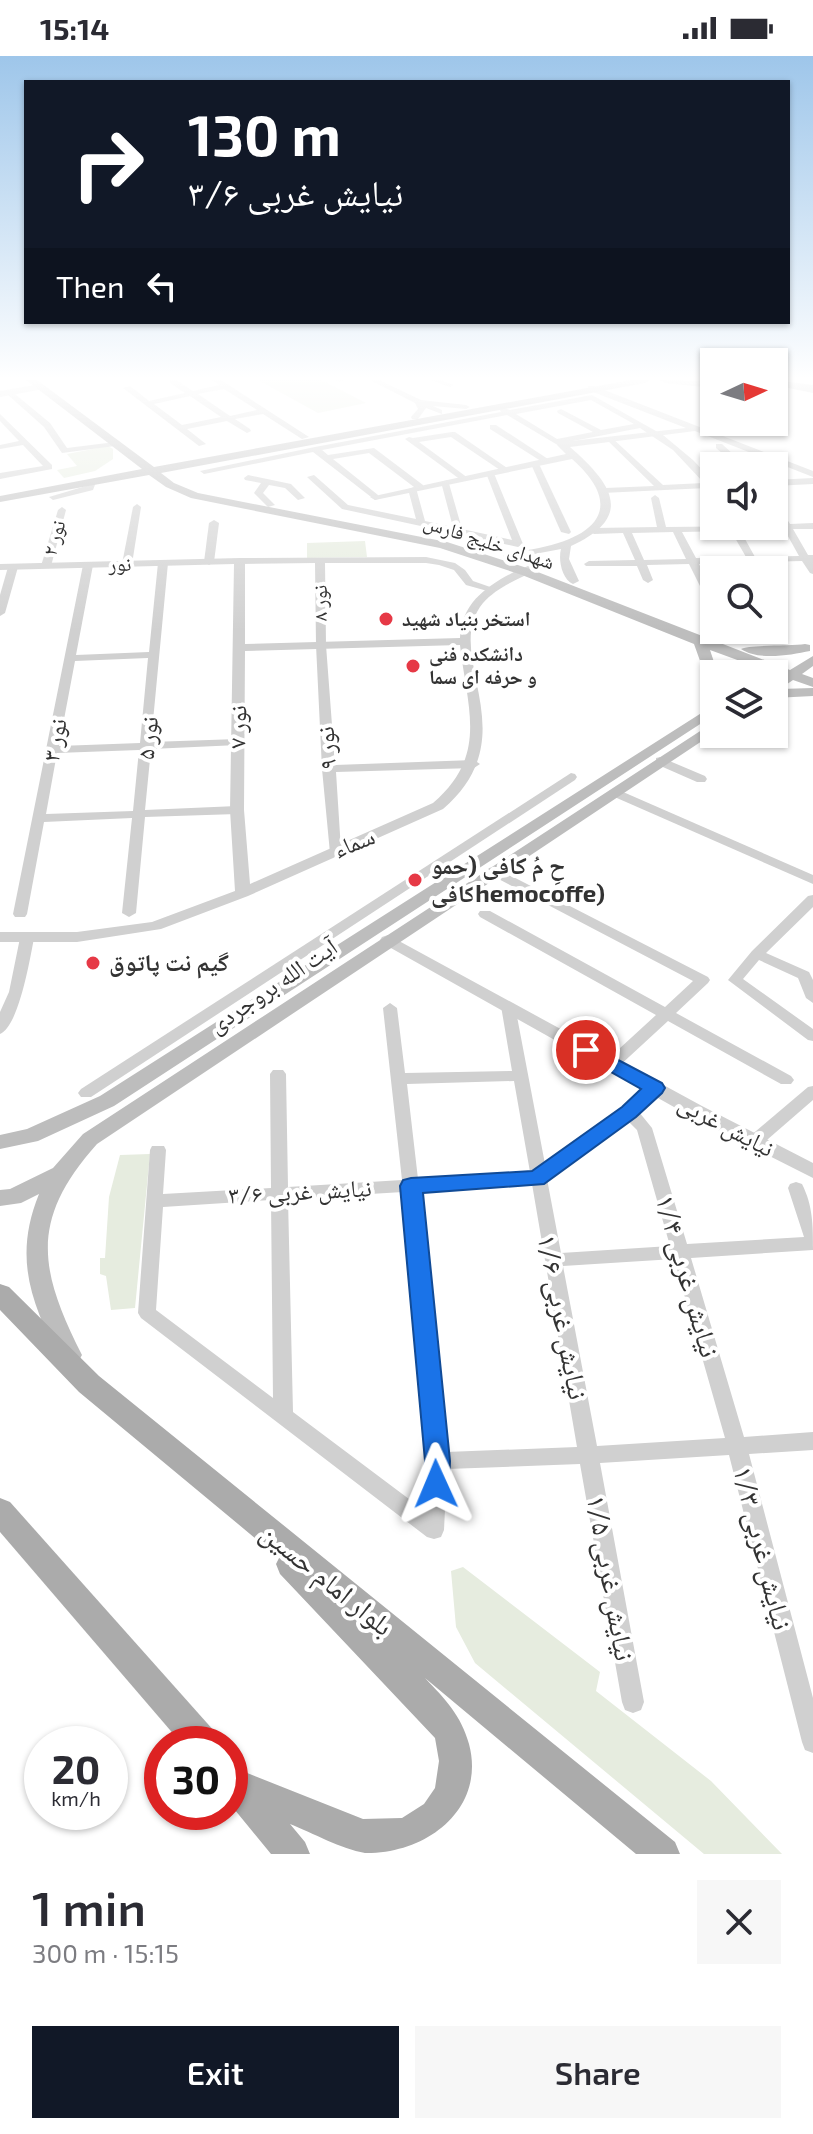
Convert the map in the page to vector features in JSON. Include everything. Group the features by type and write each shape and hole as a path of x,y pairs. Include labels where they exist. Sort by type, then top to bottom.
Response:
{"main road":[{"path":"112,476 122,464"},
{"name":"شهدای خلیج فارس","path":"149,464 156,467"},
{"name":"شهدای خلیج فارس","path":"152,464 207,500 418,539 532,569 573,581 748,649 768,660"},
{"path":"3,498 171,464"},
{"path":"3,498 112,476 177,483 185,471 216,464"},
{"path":"156,467 200,467"},
{"name":"شهدای خلیج فارس","path":"177,483 271,505 432,534 508,556 700,642"},
{"name":"شهدای خلیج فارس","path":"706,644 755,660"},
{"path":"748,649 774,652 810,650"},
{"path":"788,671 810,650"},
{"name":"شهدای خلیج فارس","path":"788,671 813,683"},
{"path":"788,693 813,692"},
{"name":"آیت الله بروجردی","path":"89,1384 47,1314 37,1278 36,1244 45,1206 57,1175 90,1139 554,812 700,723"},
{"name":"آیت الله بروجردی","path":"6,1145 107,1101 345,948 380,935 494,871 660,761 700,726"},
{"path":"0,1198 21,1194 57,1175"},
{"name":"بلوار امام حسین","path":"0,1294 89,1384 663,1854"},
{"path":"221,1492 442,1719 455,1745 454,1780 443,1808 424,1826 396,1836 363,1836 248,1788"},
{"path":"0,1511 187,1726"},
{"path":"248,1799 293,1854"}],"street":[{"path":"0,476 49,467 46,464"},
{"path":"334,464 375,497 533,464"},
{"path":"387,464 416,488 421,521"},
{"path":"444,464 464,478"},
{"path":"497,464 506,470"},
{"path":"542,464 566,532"},
{"path":"508,556 567,547 594,531 603,521 608,508 605,491 582,464"},
{"path":"636,464 661,488"},
{"path":"787,464 813,474"},
{"path":"311,477 345,507 518,544 490,473"},
{"path":"248,478 288,486 301,498"},
{"path":"267,481 258,493 271,505"},
{"path":"788,482 813,481"},
{"path":"53,497 82,492 90,488 92,482"},
{"path":"445,482 458,530"},
{"path":"605,491 700,488"},
{"path":"655,498 662,530"},
{"path":"127,564 137,507"},
{"name":"نور ۲","path":"46,566 62,510"},
{"path":"209,562 214,523"},
{"path":"788,526 813,526"},
{"path":"788,527 809,558 813,571"},
{"path":"594,531 700,528"},
{"path":"676,529 700,579"},
{"path":"627,531 648,580"},
{"path":"567,547 564,559 573,581"},
{"path":"487,558 498,570 494,588"},
{"path":"788,561 809,558"},
{"path":"240,561 434,561 464,572 469,583 494,588"},
{"name":"نور","path":"0,567 240,561"},
{"name":"نور ۷","path":"240,561 237,810 243,893"},
{"name":"نور ۸","path":"320,561 321,645"},
{"path":"589,564 700,562"},
{"name":"نور ۵","path":"129,913 163,563"},
{"name":"نور ۳","path":"20,914 88,565"},
{"path":"0,613 13,567"},
{"path":"328,769 474,764 475,721 465,641 470,613 494,588 532,569"},
{"path":"239,648 465,641"},
{"name":"نور ۹","path":"321,645 335,850"},
{"path":"70,658 155,655"},
{"path":"53,750 238,742"},
{"path":"660,761 701,779"},
{"name":"سماء","path":"0,937 127,932 186,916 438,806 462,787 474,764"},
{"path":"86,1093 571,777"},
{"path":"614,792 813,880"},
{"path":"532,803 554,812"},
{"path":"40,818 237,810"},
{"path":"494,871 703,980 612,1064"},
{"path":"813,899 735,980 813,1036"},
{"path":"485,914 786,1080"},
{"path":"342,926 380,935"},
{"path":"342,926 345,948"},
{"name":"نیایش غربی","path":"380,935 655,1088 813,1171"},
{"path":"0,1029 16,992 27,938"},
{"path":"757,954 804,975 813,998"},
{"name":"نیایش غربی ۱/۶","path":"508,1006 589,1455"},
{"path":"158,1150 147,1313 434,1530 437,1461 411,1186 390,1008"},
{"path":"166,1041 199,1042"},
{"path":"278,1074 283,1416"},
{"path":"398,1079 519,1076"},
{"path":"537,1178 629,1112 655,1088"},
{"path":"755,1141 813,1091"},
{"name":"نیایش غربی ۱/۴","path":"629,1112 644,1128 737,1446"},
{"name":"نیایش غربی ۳/۶","path":"155,1201 537,1178"},
{"path":"552,1260 813,1240 796,1188"},
{"path":"437,1461 813,1441"},
{"name":"نیایش غربی ۱/۳","path":"737,1446 805,1682 813,1742"},
{"name":"نیایش غربی ۱/۵","path":"589,1455 633,1702"}],"shaded area":[{"path":"75,464 106,464 95,471 64,478 57,470 77,466"},
{"path":"365,541 367,557 307,558 307,543"},
{"path":"150,1154 135,1308 111,1310 106,1276 100,1274 100,1258 105,1258 109,1197 120,1155"},
{"path":"463,1567 600,1672 596,1691 711,1781 782,1854 704,1854 475,1663 456,1627 451,1571"}],"place":[{"name":"استخر بنیاد شهید","path":"386,619"},
{"name":"دانشکده فنی و حرفه ای سما","path":"413,666"},
{"name":"حِ مُ کافی (حمو کافیhemocoffe)","path":"415,880"},
{"name":"گیم نت پاتوق","path":"93,963"}],"route":[{"path":"436,1484 437,1461 411,1186 537,1178 629,1112 655,1088 586,1050"}]}
